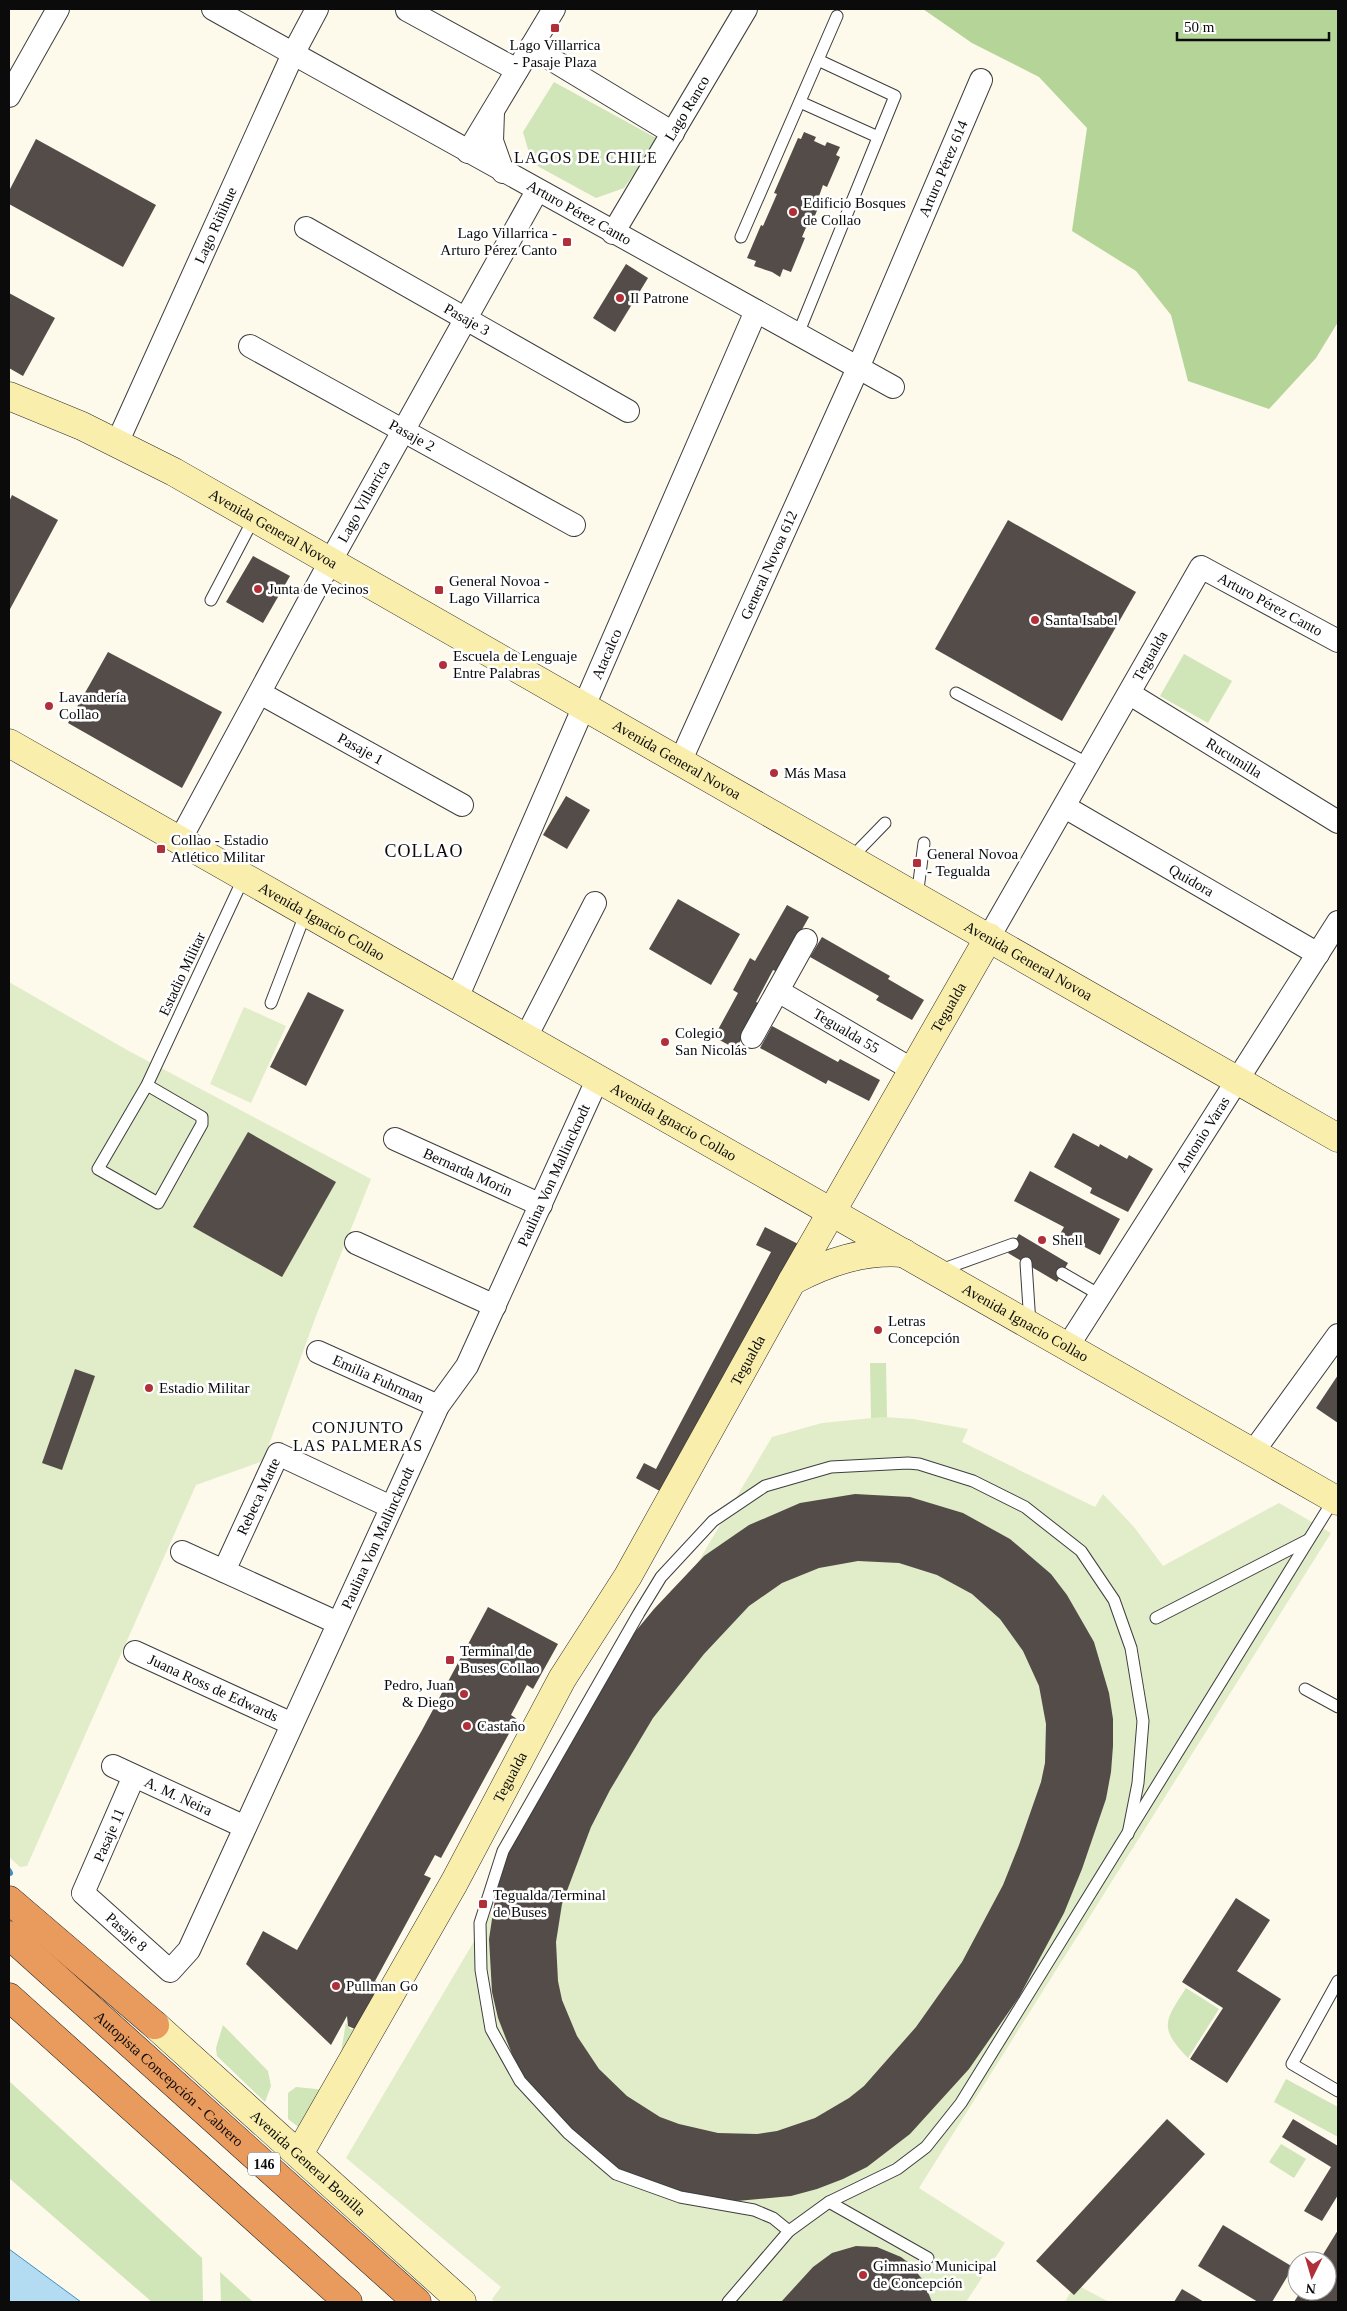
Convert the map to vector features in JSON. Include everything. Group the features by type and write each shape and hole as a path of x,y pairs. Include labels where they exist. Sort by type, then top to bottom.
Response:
{"highway":[{"path":"9,1900 155,2026"},
{"name":"Autopista Concepción - Cabrero","path":"9,1935 417,2302"},
{"path":"9,1997 348,2302"}],"main road":[{"name":"Avenida General Novoa","path":"9,396 117,443 174,472 1338,1138"},
{"name":"Avenida Ignacio Collao","path":"9,743 1336,1500"},
{"name":"Tegualda","path":"299,2154 454,1883 562,1679 610,1607 628,1576 792,1281 989,937"},
{"path":"792,1281 817,1268 847,1258 887,1252 904,1253"},
{"name":"Avenida General Bonilla","path":"155,2026 462,2302"}],"street":[{"path":"9,96 58,9"},
{"name":"Arturo Pérez Canto","path":"213,9 537,191 894,387"},
{"name":"Lago Riñihue","path":"117,443 293,54 317,9"},
{"path":"468,152 554,9"},
{"name":"Lago Ranco","path":"613,233 746,9"},
{"path":"407,10 517,70"},
{"path":"531,47 673,132"},
{"name":"Arturo Pérez 614","path":"858,368 981,80"},
{"path":"494,109 492,142 503,172"},
{"name":"Lago Villarrica","path":"180,840 330,562 537,191"},
{"name":"Pasaje 3","path":"306,228 628,411"},
{"name":"Atacalco","path":"457,998 756,311"},
{"name":"Pasaje 2","path":"250,346 574,524"},
{"name":"General Novoa 612","path":"680,762 858,368"},
{"name":"Arturo Pérez Canto","path":"1201,568 1335,633"},
{"name":"Tegualda","path":"989,937 1201,568"},
{"name":"Pasaje 1","path":"260,693 462,805"},
{"name":"Rucumilla","path":"1130,694 1338,822"},
{"name":"Quidora","path":"1065,807 1318,954"},
{"path":"526,1037 595,903"},
{"name":"Antonio Varas","path":"1068,1346 1338,922"},
{"path":"752,1037 806,940"},
{"name":"Tegualda 55","path":"778,991 913,1070"},
{"name":"Paulina Von Mallinckrodt","path":"170,1971 189,1950 438,1406 467,1366 598,1078"},
{"name":"Bernarda Morin","path":"395,1139 541,1205"},
{"path":"356,1243 495,1306"},
{"path":"1252,1452 1338,1335"},
{"name":"Emilia Fuhrman","path":"318,1352 438,1406"},
{"name":"Rebeca Matte","path":"224,1571 278,1454 391,1507"},
{"path":"182,1552 338,1623"},
{"name":"Juana Ross de Edwards","path":"135,1652 292,1724"},
{"name":"A. M. Neira","path":"112,1766 245,1827"},
{"name":"Pasaje 11","path":"83,1893 134,1776"},
{"name":"Pasaje 8","path":"83,1893 170,1971"}],"lane":[{"path":"741,237 837,16"},
{"path":"798,334 895,96 818,60"},
{"path":"800,102 878,137"},
{"path":"211,600 254,518"},
{"path":"956,693 1089,764"},
{"path":"850,859 886,823"},
{"path":"918,897 924,843"},
{"name":"Estadio Militar","path":"147,1085 202,1117 202,1124 158,1203 98,1169 147,1085 244,876"},
{"path":"270,1003 306,912"},
{"path":"937,1271 1013,1244"},
{"path":"1026,1263 1030,1324"},
{"path":"1062,1273 1100,1295"},
{"path":"789,2231 774,2218 754,2210 680,2197 616,2174 568,2133 520,2081 491,2029 481,1970 480,1924 503,1851 661,1577 713,1521 765,1486 831,1467 919,1464 973,1481 1025,1507 1081,1551 1114,1600 1131,1648 1143,1721 1138,1783 1128,1834"},
{"path":"728,2302 789,2231 829,2202 897,2168 926,2147 961,2103 1309,1539 1336,1500"},
{"path":"1156,1618 1309,1539"},
{"path":"1305,1689 1338,1707"},
{"path":"1338,1981 1292,2064 1338,2092"},
{"path":"829,2202 928,2258"}],"green space":[{"path":"923,9 1338,9 1338,322 1316,358 1269,409 1188,381 1171,315 1136,271 1072,231 1087,128 1039,77 972,43"},
{"path":"554,82 658,139 624,188 596,198 532,163 523,132"},
{"path":"1184,654 1232,681 1208,723 1160,696"},
{"name":"Estadio Militar","path":"9,982 127,1050 371,1179 316,1316 263,1461 196,1485 27,1866 20,1867 9,1857"},
{"path":"244,1007 286,1026 251,1103 210,1084"},
{"path":"870,1363 886,1363 888,1472 872,1473"},
{"path":"883,1417 913,1419 968,1429 962,1442 1095,1507 1103,1494 1134,1527 1163,1566 1279,1503 1331,1533 919,2188 1005,2243 966,2302 495,2302 492,2299 501,2287 346,2158 772,1437 822,1423"},
{"path":"1186,1988 1219,2009 1188,2058 1172,2039 1168,2024 1173,2008"},
{"path":"347,2016 346,2023 350,2029 360,2030 364,2025 312,2126 301,2129 288,2119 288,2093 296,2087 326,2090 343,2061 340,2059"},
{"path":"223,2025 268,2071 271,2086 265,2102 217,2056 216,2048"},
{"path":"1286,2079 1338,2107 1338,2137 1274,2102"},
{"path":"9,2081 202,2258 203,2302 152,2302 9,2178"},
{"path":"1281,2144 1306,2159 1294,2178 1269,2162"},
{"path":"220,2272 253,2302 221,2302"},
{"path":"1075,2284 1109,2302 1065,2302"}],"water":[{"path":"9,2249 81,2302 9,2302"}],"building":[{"name":"Edificio Bosques de Collao","path":"804,132 816,137 814,141 825,146 827,142 840,147 836,155 840,157 827,187 823,185 818,199 821,201 811,225 808,223 802,237 805,238 791,272 783,269 780,277 754,266 756,261 747,258 777,194 774,193 798,138 801,139"},
{"path":"36,139 156,205 123,267 9,204 9,191"},
{"name":"Il Patrone","path":"626,264 648,278 615,332 593,318"},
{"path":"9,293 55,318 23,376 9,368"},
{"path":"12,495 58,520 9,611 9,502"},
{"name":"Santa Isabel","path":"1008,520 1136,592 1062,721 935,649"},
{"name":"Junta de Vecinos","path":"253,556 290,576 263,623 226,602"},
{"path":"108,652 222,712 182,788 68,723"},
{"path":"566,796 590,810 567,849 543,835"},
{"path":"678,899 740,934 711,985 649,949"},
{"path":"787,905 809,917 778,972 773,970 756,1002 761,1004 736,1049 714,1037 738,993 733,990 750,958 755,961"},
{"path":"822,937 890,976 888,979 924,1000 912,1020 876,1000 879,996 810,957"},
{"path":"308,992 344,1010 306,1086 270,1067"},
{"path":"772,1026 838,1062 840,1059 880,1080 869,1101 828,1080 826,1084 760,1048"},
{"path":"248,1132 336,1182 282,1277 193,1227"},
{"path":"1073,1133 1099,1147 1100,1144 1127,1159 1129,1155 1153,1169 1128,1212 1090,1193 1092,1188 1054,1167"},
{"path":"1030,1171 1120,1219 1100,1255 1060,1234 1064,1227 1014,1201"},
{"path":"765,1227 800,1245 667,1495 636,1478 644,1463 656,1469 771,1252 756,1245"},
{"path":"1019,1234 1068,1263 1057,1282 1008,1253"},
{"path":"75,1369 95,1376 62,1470 42,1463"},
{"path":"1338,1375 1338,1423 1316,1408"},
{"path":"855,1494 910,1497 963,1513 1010,1539 1051,1574 1067,1595 1094,1642 1109,1693 1113,1719 1111,1772 1106,1799 1082,1869 1064,1913 1019,1997 969,2069 910,2134 867,2167 817,2189 791,2196 737,2201 657,2187 607,2164 547,2112 517,2067 498,2018 492,1992 489,1939 497,1886 512,1843 625,1644 654,1609 704,1556 749,1525 800,1503","holes":["858,1561 899,1563 937,1575 972,1594 1000,1619 1023,1651 1039,1686 1046,1724 1045,1763 1041,1782 1003,1885 962,1962 916,2027 864,2086 849,2098 815,2118 777,2131 757,2134 718,2133 679,2124 660,2117 627,2096 599,2069 577,2036 562,2000 558,1981 556,1942 562,1904 591,1827 610,1790 653,1718 704,1654 749,1606 782,1583 819,1568"]},
{"path":"488,1607 558,1644 533,1689 527,1685 511,1715 517,1719 441,1858 435,1855 424,1875 431,1878 375,1981 385,1987 357,2030 348,2026 347,2016 331,2045 246,1964 263,1931 297,1950 421,1732"},
{"path":"1236,1898 1270,1920 1237,1971 1281,1999 1227,2083 1190,2059 1223,2008 1182,1982"},
{"path":"1167,2119 1205,2154 1074,2295 1036,2261"},
{"path":"1293,2119 1338,2146 1338,2195 1322,2221 1304,2211 1331,2167 1282,2137"},
{"path":"1223,2225 1287,2263 1287,2277 1272,2302 1258,2302 1198,2266"},
{"path":"1338,2230 1338,2302 1294,2302 1337,2301 1337,2251 1325,2251"},
{"name":"Gimnasio Municipal de Concepción","path":"856,2246 877,2247 901,2257 909,2263 923,2280 932,2302 781,2302 813,2267 832,2253"},
{"path":"1182,2289 1204,2302 1174,2302"}],"place":[{"name":"Lago Villarrica - Pasaje Plaza","path":"555,28"},
{"name":"Edificio Bosques de Collao","path":"793,212"},
{"name":"Lago Villarrica - Arturo Pérez Canto","path":"567,242"},
{"name":"Il Patrone","path":"620,298"},
{"name":"Junta de Vecinos","path":"258,589"},
{"name":"General Novoa - Lago Villarrica","path":"439,590"},
{"name":"Santa Isabel","path":"1035,620"},
{"name":"Escuela de Lenguaje Entre Palabras","path":"443,665"},
{"name":"Lavandería Collao","path":"49,706"},
{"name":"Más Masa","path":"774,773"},
{"name":"Collao - Estadio Atlético Militar","path":"161,849"},
{"name":"General Novoa - Tegualda","path":"917,863"},
{"name":"Colegio San Nicolás","path":"665,1042"},
{"name":"Shell","path":"1042,1240"},
{"name":"Letras Concepción","path":"878,1330"},
{"name":"Estadio Militar","path":"149,1388"},
{"name":"Terminal de Buses Collao","path":"450,1660"},
{"name":"Pedro, Juan & Diego","path":"464,1694"},
{"name":"Castaño","path":"467,1726"},
{"name":"Tegualda/Terminal de Buses","path":"483,1904"},
{"name":"Pullman Go","path":"336,1986"},
{"name":"Gimnasio Municipal de Concepción","path":"863,2275"}],"district":[{"name":"LAGOS DE CHILE","path":"586,157"},
{"name":"COLLAO","path":"424,851"},
{"name":"CONJUNTO LAS PALMERAS","path":"358,1436"}]}
